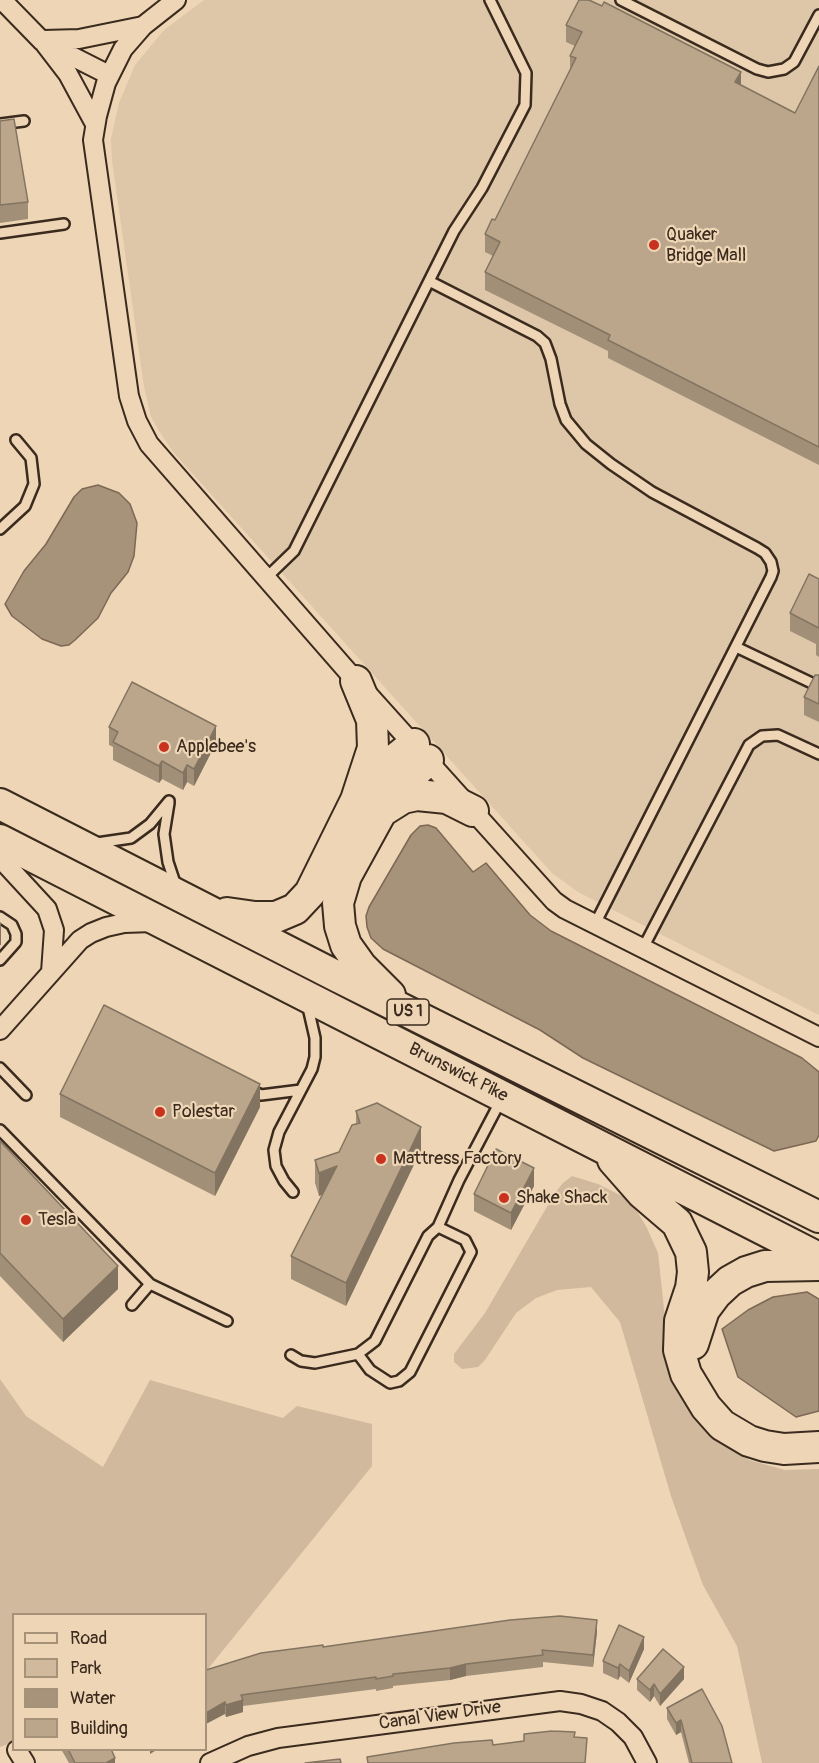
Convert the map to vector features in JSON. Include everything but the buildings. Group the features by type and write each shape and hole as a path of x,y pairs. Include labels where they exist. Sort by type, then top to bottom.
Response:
{"highway":[{"path":"356,681 369,710 374,738 367,807 343,884 338,903 338,917 344,940 353,956 408,1012"},
{"path":"190,900 231,914 255,917 276,917 295,909 310,893 367,807 388,765 421,752"},
{"path":"367,807 417,795 447,798 473,811"},
{"name":"Brunswick Pike","path":"0,804 408,1012 819,1217"},
{"name":"Brunswick Pike","path":"0,840 819,1258"},
{"path":"599,1144 642,1193 677,1223 691,1252 693,1272 691,1288 680,1321 678,1339 686,1374 702,1402 722,1425 749,1441 784,1449 819,1447"},
{"path":"702,1402 693,1376 693,1344 701,1316 716,1294 738,1276 759,1268 819,1265"}],"street":[{"path":"176,0 143,26 123,49 109,75 95,124 93,140 132,408 142,434 155,453 356,681 554,901 819,1037"},
{"path":"4,1 42,40 68,74 95,124"},
{"path":"42,40 79,39 143,26"},
{"path":"42,40 109,75"},
{"path":"0,858 47,909 54,930 51,972"},
{"path":"0,1030 80,940 91,933 124,923 160,921"},
{"name":"Canal View Drive","path":"210,1763 248,1746 278,1738 560,1701 581,1704 602,1711 618,1722 633,1737 647,1763"}],"lane":[{"path":"266,578 294,551 453,231 482,188 526,102 526,73 490,0"},
{"path":"621,0 757,69 768,72 784,69 794,62 819,15"},
{"path":"0,124 24,121"},
{"path":"0,233 64,224"},
{"path":"429,281 537,336 545,343 566,420 586,444 652,492 742,538 765,553 771,562 773,571 771,577 595,924"},
{"path":"0,529 25,506 34,484 31,458 16,440"},
{"path":"736,647 818,686"},
{"path":"643,948 749,745 762,736 778,735 819,754"},
{"path":"84,846 131,838 150,824 169,801 164,834 168,862 190,900"},
{"path":"0,916 12,926 16,934 16,942 0,960"},
{"path":"293,1192 276,1166 274,1150 279,1132 312,1070 315,1057 315,1038 304,994"},
{"path":"0,1068 26,1095"},
{"path":"245,1088 261,1095 301,1090"},
{"path":"291,1354 301,1361 315,1363 358,1354 375,1341 428,1236 438,1227 459,1180 503,1096"},
{"path":"0,1130 150,1284 227,1321"},
{"path":"358,1354 370,1370 390,1383 399,1381 410,1372 471,1251 465,1240 438,1227"},
{"path":"132,1305 150,1284"}],"shaded area":[{"name":"Quaker Bridge Mall","path":"204,0 819,0 819,1015 578,892 552,873 173,452 161,434 151,417 144,387 112,161 111,139 119,103 135,65 164,30"}],"green space":[{"path":"572,1176 598,1184 624,1197 647,1228 658,1253 671,1375 678,1392 698,1423 718,1442 749,1460 785,1470 819,1469 819,1763 762,1763 737,1646 703,1585 692,1555 671,1496 620,1322 591,1287 557,1290 536,1298 516,1313 478,1367 462,1369 454,1362 454,1354 485,1313 555,1193"},
{"path":"0,1379 26,1416 103,1467 150,1380 283,1418 297,1406 372,1424 372,1466 207,1670 207,1613 12,1613 12,1742 0,1747"}],"water":[{"path":"98,485 119,493 130,504 137,523 134,556 128,572 111,593 98,618 69,645 61,646 42,639 12,616 5,604 24,571 46,544 74,497 82,489"},
{"path":"428,825 436,828 473,872 486,863 530,915 551,931 802,1058 819,1072 819,1135 816,1141 774,1151 583,1058 540,1030 383,949 371,938 367,927 366,916 369,907 411,835 420,826"},
{"path":"807,1292 819,1299 819,1411 796,1417 738,1377 722,1329 748,1310 773,1297"}],"place":[{"name":"Quaker Bridge Mall","path":"654,245"},
{"name":"Applebee's","path":"164,747"},
{"name":"Polestar","path":"160,1112"},
{"name":"Mattress Factory","path":"381,1159"},
{"name":"Shake Shack","path":"504,1198"},
{"name":"Tesla","path":"26,1220"}]}
